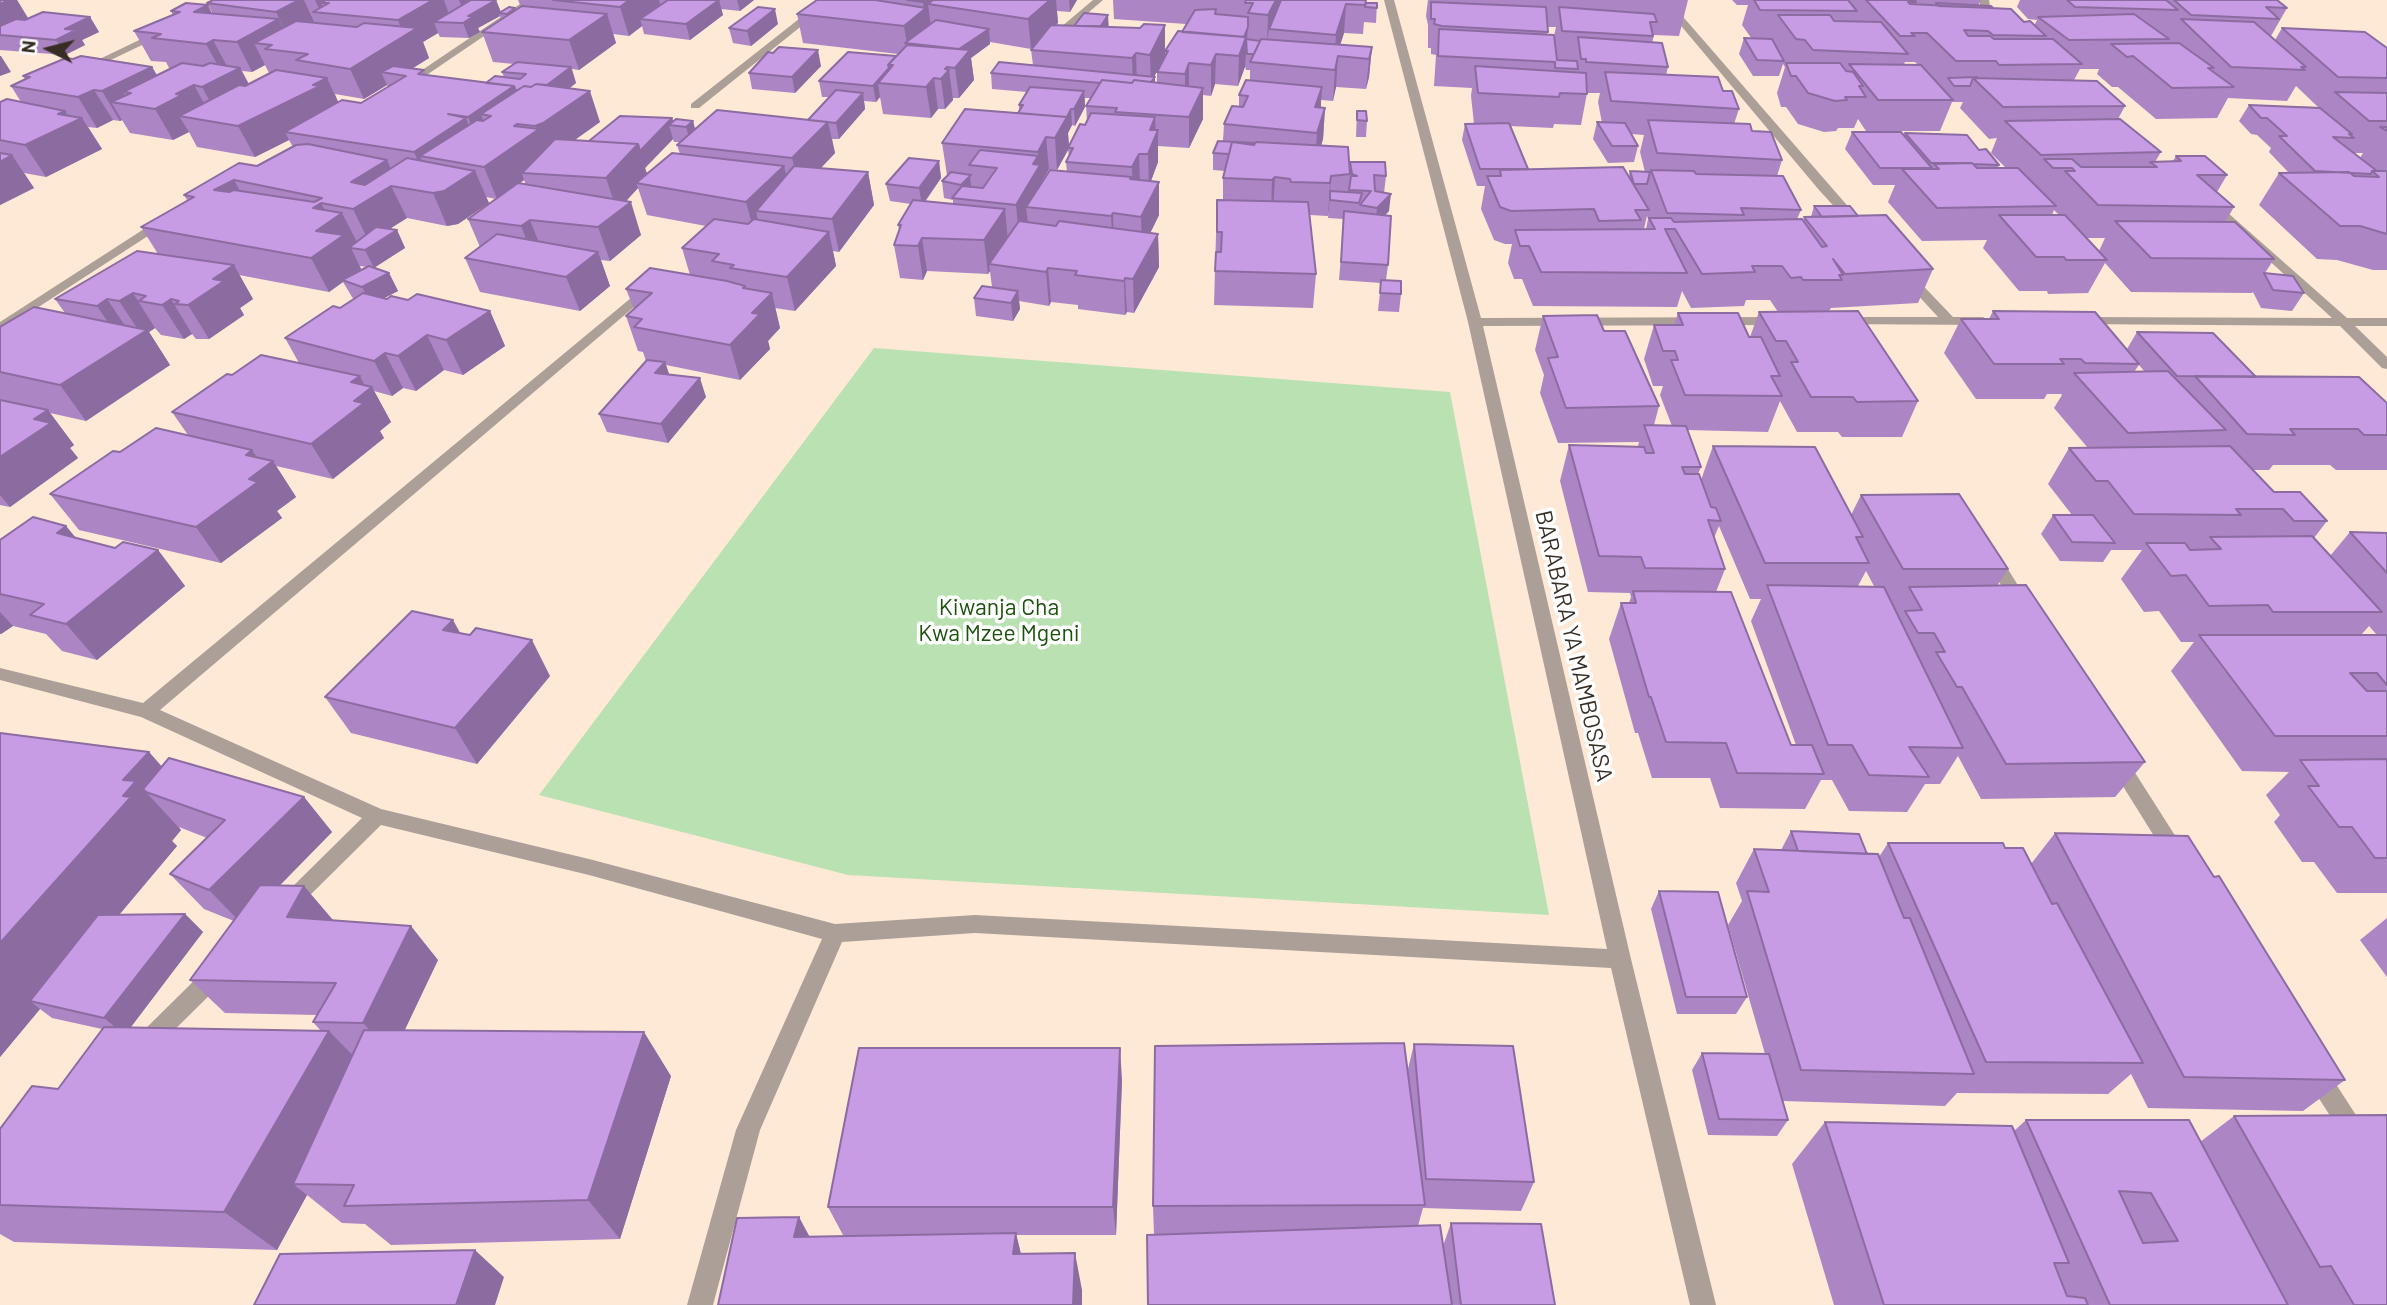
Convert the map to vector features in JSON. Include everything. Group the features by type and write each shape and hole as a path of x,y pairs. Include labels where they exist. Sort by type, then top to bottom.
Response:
{"street":[{"path":"398,89 532,0"},
{"path":"695,106 830,0"},
{"path":"1043,47 1098,0"},
{"name":"BARABARA YA MAMBOSASA","path":"1389,0 1475,322 1620,959 1703,1305"},
{"path":"1984,0 1986,14 2007,32"},
{"path":"1675,13 1823,188 1868,235"},
{"path":"71,75 169,29"},
{"path":"2198,192 2345,323 2387,365"},
{"path":"0,328 174,216"},
{"path":"1895,264 1949,321"},
{"path":"146,711 655,282"},
{"path":"1475,322 1796,321"},
{"path":"1824,321 2004,321"},
{"path":"2072,321 2387,322"},
{"path":"1984,545 2034,625"},
{"path":"0,674 146,711 377,816 589,867 835,933 975,924 1620,959"},
{"path":"2111,751 2191,878"},
{"path":"278,914 377,816"},
{"path":"700,1305 748,1130 835,933"},
{"path":"129,1060 228,962"},
{"path":"2304,1055 2364,1149"}],"green space":[{"name":"Kiwanja Cha Kwa Mzee Mgeni","path":"874,348 1450,392 1549,915 848,875 539,795"}],"building":[{"path":"213,0 299,0 276,12 207,3"},
{"path":"326,0 433,0 398,20 313,12 329,3 321,3"},
{"path":"471,0 496,0 468,16 474,16 463,23 434,22"},
{"path":"553,0 629,0 620,7"},
{"path":"668,0 719,0 686,24 640,19"},
{"path":"817,0 875,0 926,8 904,26 797,14"},
{"path":"933,0 1050,0 1028,19 928,4"},
{"path":"1246,0 1276,0 1268,15 1248,13 1253,3 1245,3"},
{"path":"1281,0 1366,0 1365,5 1346,4 1336,35 1269,29"},
{"path":"1754,0 1848,0 1857,11 1760,10"},
{"path":"1866,0 1915,0 1916,2 1908,2 2011,9 2024,22 2030,21 2046,36 1993,35 1988,31 1964,30 1968,36 1990,36 1994,39 2053,39 2082,64 1999,65 1996,61 1956,61 1927,33 1900,36"},
{"path":"2067,0 2166,0 2178,10 2075,7"},
{"path":"2174,0 2277,0 2287,8 2266,7 2279,19 2191,15"},
{"path":"1431,2 1546,7 1548,32 1434,24 1435,19 1431,19"},
{"path":"186,3 208,5 194,12 279,19 237,42 213,40 206,44 152,38 161,34 134,31 180,12 171,11"},
{"path":"1366,3 1377,3 1377,8 1365,7"},
{"path":"1936,3 1991,6 1993,8 1938,6"},
{"path":"522,6 607,14 569,40 482,32"},
{"path":"509,7 515,8 507,14 499,13"},
{"path":"758,7 775,9 747,31 729,28"},
{"path":"1559,7 1654,14 1657,22 1650,22 1653,36 1562,31"},
{"path":"1216,9 1215,14 1248,17 1244,37 1182,32 1195,10"},
{"path":"43,12 90,17 65,29 76,30 56,40 0,35 0,26"},
{"path":"1084,13 1108,15 1101,26 1074,26"},
{"path":"2134,14 2169,39 2069,40 2038,17"},
{"path":"1778,15 1830,15 1834,21 1881,22 1908,54 1813,50 1805,40 1796,39"},
{"path":"2181,19 2254,22 2306,67 2301,67 2305,70 2231,67"},
{"path":"936,20 989,29 959,49 905,43"},
{"path":"296,21 357,27 364,23 417,28 350,69 296,60 308,54 265,49 272,45 254,43"},
{"path":"1144,24 1165,25 1150,55 1136,53 1132,58 1031,50 1051,25 1140,28"},
{"path":"2282,28 2365,32 2387,48 2387,78 2338,77"},
{"path":"1439,29 1554,35 1557,60 1577,61 1578,69 1555,68 1555,62 1438,56"},
{"path":"1178,31 1246,37 1239,56 1216,54 1211,65 1189,63 1185,74 1157,72 1168,51 1165,51"},
{"path":"1578,37 1662,43 1668,67 1586,62 1586,59 1581,59"},
{"path":"1744,38 1772,39 1784,61 1757,60"},
{"path":"1246,39 1260,41 1254,54 1247,54"},
{"path":"1261,39 1372,47 1369,59 1338,56 1335,70 1250,62"},
{"path":"2179,43 2214,68 2208,68 2234,87 2172,88 2133,56 2127,57 2111,44"},
{"path":"907,45 970,50 955,68 947,67 945,69 949,70 941,79 934,78 926,87 878,83 893,65 888,65"},
{"path":"779,47 818,50 792,77 749,73 768,52 773,53"},
{"path":"848,52 896,56 873,86 819,81"},
{"path":"81,56 152,67 102,91 94,90 78,97 11,86 30,77 23,76 66,58"},
{"path":"517,62 571,67 547,85 524,86 516,91 514,86 486,83 495,76 520,79 526,74 502,72"},
{"path":"999,62 1155,77 1151,82 1102,80 1100,83 991,73"},
{"path":"182,63 203,66 210,63 240,68 202,87 194,85 176,94 182,95 155,109 111,102 131,93 123,92"},
{"path":"1786,63 1840,63 1846,71 1853,72 1863,86 1859,86 1866,97 1845,97 1847,100 1835,101 1808,93 1796,76 1791,76"},
{"path":"1849,64 1921,65 1953,100 1878,100"},
{"path":"393,66 424,70 418,74 514,86 468,117 448,114 466,118 414,152 285,132 342,100 361,103 406,76 381,72"},
{"path":"1475,66 1586,73 1587,94 1560,93 1559,97 1478,93"},
{"path":"276,70 327,78 313,85 320,86 238,126 179,116 239,85 245,86"},
{"path":"1605,72 1718,77 1723,91 1732,91 1739,109 1611,101"},
{"path":"1977,77 1973,78 1970,86 1954,86 1948,78"},
{"path":"1973,78 2097,81 2125,106 2003,107"},
{"path":"1102,80 1132,83 1134,80 1203,88 1189,117 1115,112 1117,108 1086,106"},
{"path":"1246,80 1322,87 1315,107 1325,108 1317,133 1224,124 1232,106 1243,107 1248,96 1239,95"},
{"path":"536,84 590,91 543,123 535,126 514,126 539,129 484,167 420,156 477,120 483,121 491,116 481,114 524,86 531,87"},
{"path":"1030,87 1084,91 1067,117 1018,113 1023,105 1019,105"},
{"path":"836,90 863,93 836,123 808,120"},
{"path":"2335,92 2387,93 2387,121 2369,121"},
{"path":"7,99 65,111 58,114 82,118 25,145 0,140 0,102"},
{"path":"2249,105 2320,108 2354,138 2333,137 2377,171 2372,171 2371,174 2315,171 2279,136 2287,136 2267,118 2261,118"},
{"path":"965,109 1067,117 1055,138 1046,137 1038,152 942,143"},
{"path":"717,110 828,122 792,158 677,145"},
{"path":"1357,111 1366,111 1367,121 1357,120"},
{"path":"1091,113 1155,117 1150,130 1158,130 1148,154 1139,154 1132,167 1066,162 1073,148 1068,148 1080,124 1085,125"},
{"path":"620,116 672,118 640,151 638,144 589,141"},
{"path":"676,119 693,121 686,127 669,125"},
{"path":"2120,119 2161,152 2041,155 2005,121"},
{"path":"1648,120 1750,124 1752,131 1771,132 1782,160 1657,153"},
{"path":"1597,122 1625,123 1638,146 1612,146"},
{"path":"1509,123 1528,169 1480,169 1465,124"},
{"path":"1852,132 1901,132 1932,168 1880,168"},
{"path":"1905,133 1967,135 1979,150 1986,149 1999,165 1931,163"},
{"path":"555,139 638,144 606,178 522,173"},
{"path":"1218,141 1255,143 1232,142 1229,154 1213,153"},
{"path":"1232,142 1348,147 1350,174 1331,176 1330,183 1291,182 1290,179 1275,177 1272,180 1223,178"},
{"path":"308,144 387,160 351,182 365,185 407,158 475,171 444,191 433,193 391,186 353,209 321,203 313,208 342,213 316,231 344,235 311,258 141,227 194,197 184,195 239,163 257,166 296,145","holes":["234,180 322,198 314,202 234,190 214,190"]},
{"path":"980,150 1038,156 1033,164 1040,165 1016,205 952,198 962,186 983,188 997,168 969,165"},
{"path":"0,153 12,155 0,162"},
{"path":"672,153 784,166 746,202 636,183"},
{"path":"2176,156 2205,156 2227,175 2197,175 2234,207 2098,205 2065,171 2075,171 2072,168 2053,168 2044,159 2072,159 2081,167 2157,167 2150,162 2181,161"},
{"path":"909,158 939,161 919,188 886,184"},
{"path":"1350,162 1385,162 1386,176 1374,175 1375,191 1391,194 1377,208 1360,205 1371,191 1349,190 1351,176 1357,176 1352,174"},
{"path":"1972,163 1977,168 2018,168 2056,206 1937,208 1902,169 1939,169 1934,164"},
{"path":"794,166 868,172 832,219 756,211"},
{"path":"1623,167 1649,210 1635,210 1641,220 1599,221 1594,209 1511,211 1500,207 1487,176 1501,176 1500,170"},
{"path":"1050,170 1159,182 1141,217 1026,207"},
{"path":"1651,170 1783,176 1801,210 1741,208 1744,215 1667,213"},
{"path":"1630,171 1650,172 1647,184 1634,184"},
{"path":"2372,171 2387,171 2387,234 2360,226 2340,226 2279,173 2349,172 2354,176 2379,177"},
{"path":"951,172 971,175 961,185 942,181"},
{"path":"518,183 631,202 598,227 530,220 521,226 468,219"},
{"path":"1330,191 1362,193 1359,203 1330,200"},
{"path":"913,200 1005,209 984,240 922,238 918,246 894,245 901,225 898,225"},
{"path":"1217,200 1308,202 1316,274 1215,271 1216,252 1221,252 1222,232 1217,232"},
{"path":"1814,206 1850,206 1858,216 1822,217"},
{"path":"1344,211 1391,216 1388,265 1341,262"},
{"path":"1886,215 1933,269 1845,274 1833,259 1843,275 1839,275 1842,280 1791,278 1782,266 1752,266 1755,272 1702,274 1675,229 1665,229 1687,273 1541,272 1529,246 1520,246 1515,230 1655,229 1649,218 1671,218 1674,222 1802,219 1822,247 1827,246 1804,217"},
{"path":"1999,215 2065,215 2107,260 2036,257"},
{"path":"714,219 748,224 754,219 829,232 787,277 730,268 734,265 712,261 719,254 682,248"},
{"path":"1019,221 1056,226 1059,221 1158,234 1133,279 1125,278 1124,281 1075,275 1077,271 1048,268 1046,272 989,264"},
{"path":"2115,221 2235,222 2274,259 2151,258"},
{"path":"376,227 397,230 365,250 350,247"},
{"path":"497,234 598,252 566,277 465,258"},
{"path":"137,251 234,265 213,279 224,281 188,305 175,304 179,301 171,299 162,305 139,301 146,296 133,293 119,301 107,299 97,306 55,299"},
{"path":"369,266 389,273 362,287 342,280"},
{"path":"650,268 727,281 745,286 743,288 772,293 752,313 760,314 730,345 634,327 642,319 626,316 652,293 626,289"},
{"path":"2264,273 2293,276 2304,293 2273,290"},
{"path":"1381,280 1401,281 1401,294 1380,293"},
{"path":"982,286 1018,291 1011,303 974,298"},
{"path":"363,293 387,299 391,296 408,300 417,294 490,311 446,340 427,335 398,356 385,353 374,361 285,338 333,306 340,308"},
{"path":"34,307 147,330 60,385 0,372 0,327"},
{"path":"1858,311 1918,401 1857,402 1853,397 1811,397 1791,362 1798,362 1786,341 1776,341 1759,312"},
{"path":"1993,311 2095,312 2139,364 2085,363 2081,359 2060,359 2064,364 1994,364 1961,319 1999,319"},
{"path":"1678,313 1738,313 1749,337 1761,337 1780,376 1771,376 1782,396 1685,395 1671,360 1678,360 1675,351 1663,351 1654,325 1683,325"},
{"path":"1597,315 1604,331 1625,331 1659,406 1566,408 1548,358 1558,357 1543,316"},
{"path":"2137,332 2213,333 2256,377 2177,376"},
{"path":"261,355 360,376 351,382 372,387 354,401 364,403 311,444 172,412 227,374 232,375"},
{"path":"647,360 665,362 655,373 700,378 661,424 599,414"},
{"path":"2168,371 2226,430 2128,433 2074,373"},
{"path":"2195,376 2359,377 2387,403 2387,435 2364,435 2358,429 2290,429 2295,435 2247,434"},
{"path":"0,400 48,410 34,419 51,423 0,457"},
{"path":"1644,425 1686,426 1701,467 1682,467 1685,474 1699,474 1711,507 1716,508 1721,521 1708,520 1725,569 1645,568 1641,557 1599,556 1569,445 1644,447 1646,453 1654,453"},
{"path":"156,428 252,450 246,455 273,461 249,479 258,482 196,527 50,494 113,451 120,452"},
{"path":"1713,446 1815,447 1863,537 1856,537 1869,563 1765,563"},
{"path":"2230,446 2274,492 2300,492 2327,521 2294,521 2283,509 2236,509 2241,515 2134,514 2108,481 2096,481 2069,448"},
{"path":"1959,494 2008,569 1903,569 1861,495"},
{"path":"2053,515 2093,515 2115,543 2072,542"},
{"path":"33,517 66,526 57,533 115,548 123,542 158,550 66,624 30,615 44,604 0,594 0,540"},
{"path":"2350,532 2387,533 2387,573"},
{"path":"2312,536 2382,612 2273,612 2268,605 2209,606 2186,575 2171,576 2146,543 2185,543 2190,550 2221,549 2210,537"},
{"path":"1767,585 1884,587 1963,748 1909,747 1929,777 1869,775 1852,745 1828,745"},
{"path":"2026,585 2145,762 2006,764 1962,687 1957,687 1936,652 1945,652 1934,633 1918,633 1905,611 1922,610 1909,587"},
{"path":"1633,591 1731,592 1791,745 1812,745 1824,774 1737,773 1726,743 1666,742 1649,697 1621,603 1636,603"},
{"path":"412,611 453,620 443,630 470,635 476,628 532,640 455,728 325,697"},
{"path":"2199,635 2387,635 2387,685 2377,673 2350,673 2367,691 2387,691 2387,736 2275,736"},
{"path":"0,733 149,752 123,780 136,781 123,796 131,797 0,943"},
{"path":"169,758 304,797 209,890 170,874 225,820 143,789"},
{"path":"2387,759 2387,858 2375,858 2352,827 2339,827 2308,786 2319,786 2300,760"},
{"path":"1791,831 1859,834 1867,854 1798,851"},
{"path":"2055,833 2188,836 2214,877 2219,876 2345,1080 2184,1077"},
{"path":"1888,843 2003,843 2005,848 2023,848 2052,904 2057,903 2143,1063 1986,1062"},
{"path":"1754,849 1878,854 1904,918 1910,918 1974,1074 1801,1070 1747,891 1769,892"},
{"path":"260,885 304,886 287,917 411,926 363,1023 313,1022 336,983 190,980"},
{"path":"1659,891 1718,892 1747,997 1686,997"},
{"path":"185,914 104,1018 30,1001 98,915"},
{"path":"104,1027 329,1031 224,1212 0,1205 0,1129 32,1086 58,1089"},
{"path":"364,1030 644,1032 588,1200 344,1206 354,1185 293,1184"},
{"path":"1404,1043 1425,1205 1153,1206 1155,1046"},
{"path":"1414,1044 1513,1046 1534,1182 1426,1179"},
{"path":"859,1048 1120,1048 1113,1207 828,1207"},
{"path":"1702,1053 1769,1054 1788,1120 1719,1119"},
{"path":"2387,1115 2387,1305 2354,1305 2331,1266 2320,1267 2234,1116"},
{"path":"2026,1120 2189,1120 2288,1305 2110,1305","holes":["2119,1191 2151,1193 2178,1241 2143,1243"]},
{"path":"1825,1122 2012,1126 2069,1263 2054,1263 2067,1296 2085,1298 2088,1305 1884,1305"},
{"path":"799,1217 794,1237 1016,1233 1013,1254 1075,1253 1073,1305 718,1305 737,1218"},
{"path":"1451,1223 1541,1224 1555,1305 1461,1305"},
{"path":"1440,1225 1452,1305 1148,1305 1147,1235"},
{"path":"475,1250 456,1305 254,1305 280,1254"}]}
